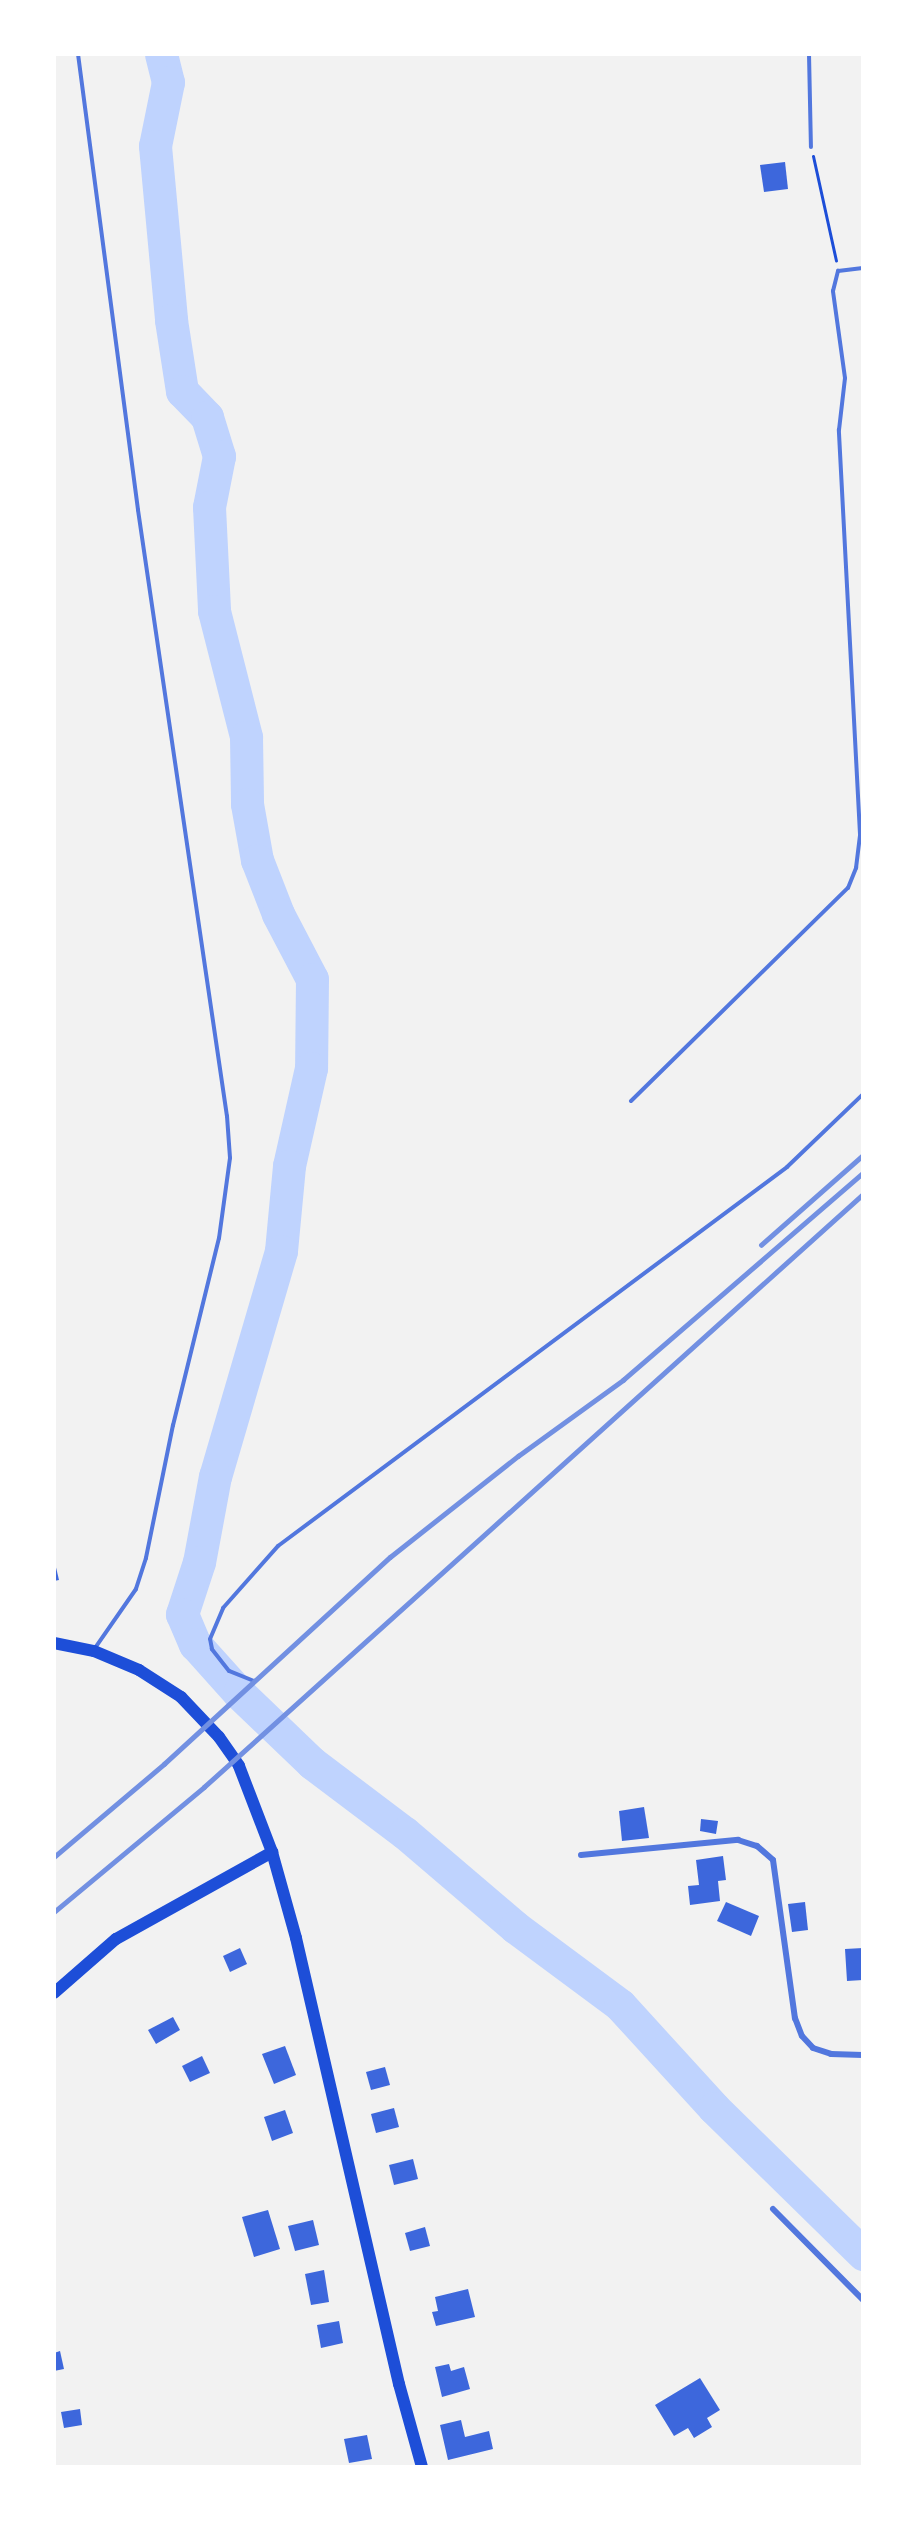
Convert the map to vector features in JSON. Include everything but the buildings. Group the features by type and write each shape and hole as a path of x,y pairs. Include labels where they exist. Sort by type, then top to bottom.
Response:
{"main road":[{"path":"54,1643 94,1651 139,1670 181,1697 219,1737 239,1766 272,1852 296,1938 399,2384 422,2467"},
{"path":"54,1993 116,1939 272,1852"}],"street":[{"path":"581,1855 738,1840 757,1846 773,1860 795,2018 802,2036 813,2048 831,2054 863,2055"},
{"path":"773,2209 863,2300"}],"lane":[{"path":"78,54 138,510 230,1158 219,1238 173,1425 146,1558 136,1589 94,1651"},
{"path":"809,54 811,147"},
{"path":"631,1101 848,888 858,861 848,555 839,430 844,378 833,291 838,271 863,268"},
{"path":"254,1681 229,1671 213,1650 210,1639 223,1608 278,1546 787,1167 863,1094"}],"path":[{"path":"811,147 838,271"}],"waterway":[{"path":"161,54 168,82 155,146 171,320 182,391 207,417 219,456 209,507 214,611 246,737 247,804 257,860 278,914 312,979 311,1068 289,1166 281,1251 215,1476 199,1562 182,1614 195,1644 239,1693 312,1763 405,1833 515,1927 620,2005 714,2108 863,2254"}],"railway":[{"path":"761,1245 863,1155"},
{"path":"54,1857 164,1764 390,1557 518,1456 623,1380 863,1173"},
{"path":"54,1912 204,1787 863,1194"}]}
